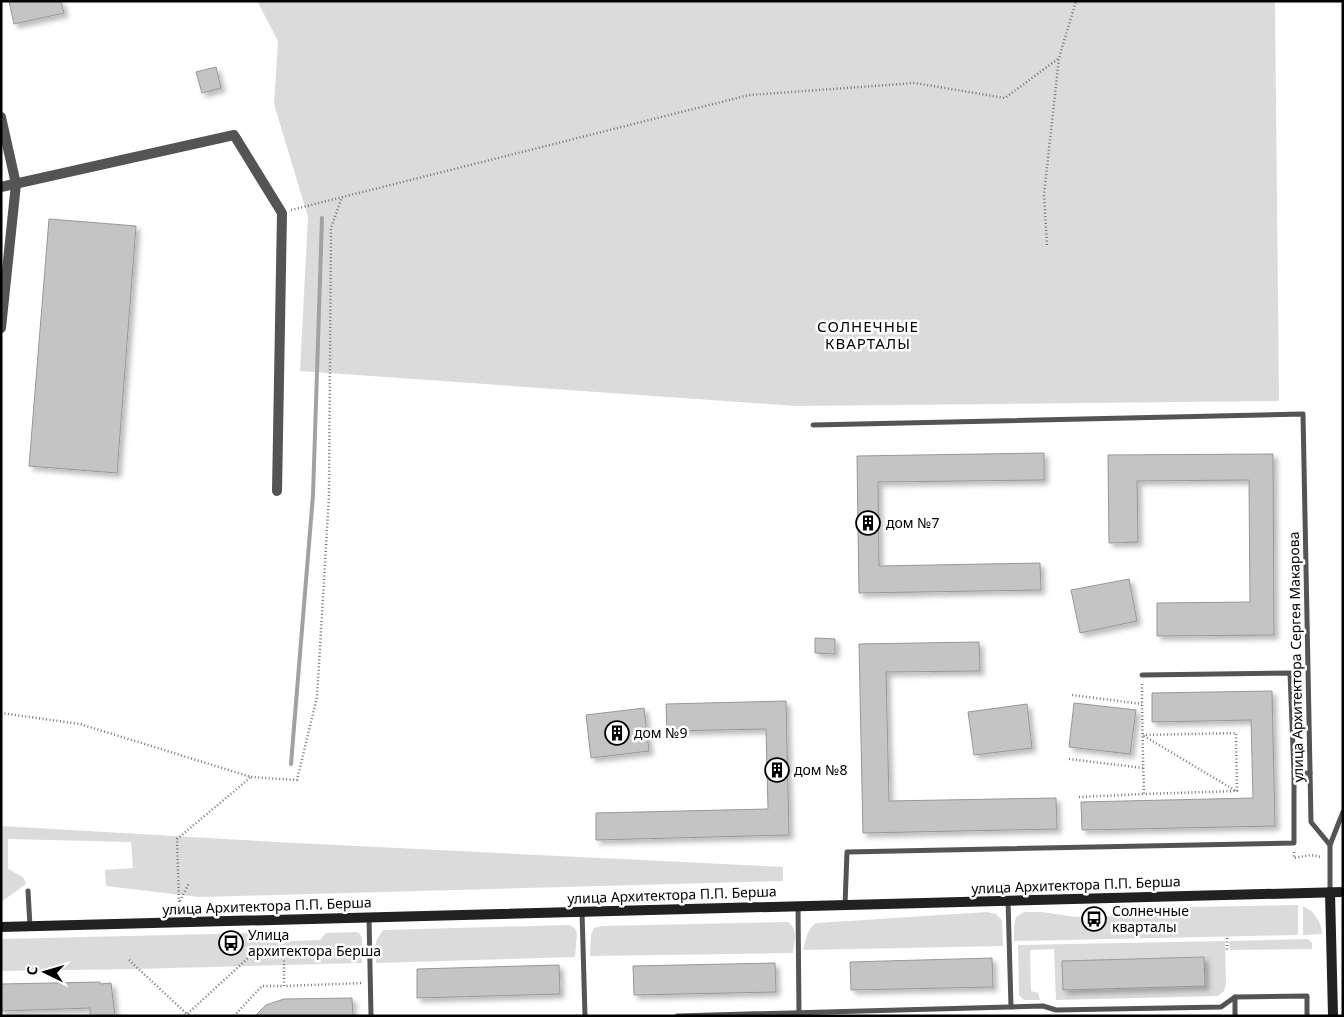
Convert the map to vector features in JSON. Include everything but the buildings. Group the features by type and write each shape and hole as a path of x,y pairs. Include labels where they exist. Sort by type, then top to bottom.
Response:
{"street":[{"path":"1,117 16,184 1,328"},
{"path":"1,187 234,136 282,213 277,491"},
{"path":"1330,892 1333,1016"},
{"name":"улица Архитектора П.П. Берша","path":"1,927 1343,892"}],"lane":[{"name":"улица Архитектора Сергея Макарова","path":"813,425 1303,414 1311,822 1330,844"},
{"path":"845,904 847,852 1294,843 1294,774 1290,674 1142,675"},
{"path":"1294,774 1310,773"},
{"path":"1330,892 1330,844 1343,812"},
{"path":"28,891 30,926"},
{"path":"1008,900 1011,1007"},
{"path":"798,906 799,1015"},
{"path":"582,912 585,1016"},
{"path":"370,917 371,1016"},
{"path":"677,1016 799,1015 1042,1006 1056,1010 1221,1007 1235,997 1306,996 1307,1016"},
{"path":"1235,997 1235,1016"}],"path":[{"path":"1047,245 1044,196 1059,58 1076,1"},
{"path":"282,213 749,95 915,83 1006,98 1059,58"},
{"path":"1,713 80,724 252,777 297,780 318,697 329,496 331,228 342,197"},
{"path":"1142,675 1144,794"},
{"path":"1072,695 1142,704"},
{"path":"1143,736 1236,733 1237,791"},
{"path":"1143,736 1237,791"},
{"path":"1069,759 1143,768"},
{"path":"189,883 179,902 178,839 252,777"},
{"path":"1079,797 1237,791"},
{"path":"1294,858 1312,855 1329,859"},
{"path":"1227,938 1227,950"},
{"path":"284,957 284,986"},
{"path":"129,960 187,1015 248,958"},
{"path":"234,1016 262,986 370,983"}],"shaded area":[{"path":"257,1 1275,1 1279,401 796,406 300,371 308,217 274,104 278,41"},
{"path":"1,826 276,842 783,867 783,881 199,897 106,886 105,870 133,868 131,842 8,839 8,869 23,877 26,884 1,902"},
{"path":"1298,905 1298,935 1014,941 1016,917 1024,912 1042,912 1076,917 1115,916 1143,908"},
{"path":"1303,906 1317,917 1322,934 1303,935"},
{"path":"987,912 996,914 1002,920 1003,946 803,950 809,931 817,923"},
{"path":"788,922 795,932 793,953 590,956 591,935 594,928 602,926"},
{"path":"569,925 575,928 577,934 575,957 376,963 376,941 383,930"},
{"path":"356,932 362,938 362,963 1,971 1,939 255,933 263,942 320,940 326,933"},
{"path":"1308,939 1312,943 1312,949 1230,950 1229,941"},
{"path":"1225,941 1226,984 1224,991 1218,996 1056,1000 1054,949 1030,950 1031,991 1038,993 1040,1000 1024,1000 1019,995 1018,945","holes":["1204,957 1205,986 1063,989 1062,961"]}],"waterway":[{"path":"291,764 313,495 322,218"}],"place":[{"name":"дом №7","path":"868,523"},
{"name":"дом №9","path":"617,733"},
{"name":"дом №8","path":"777,770"},
{"name":"Солнечные кварталы","path":"1094,919"},
{"name":"Улица архитектора Берша","path":"231,943"}],"district":[{"name":"СОЛНЕЧНЫЕ КВАРТАЛЫ","path":"868,336"}]}
